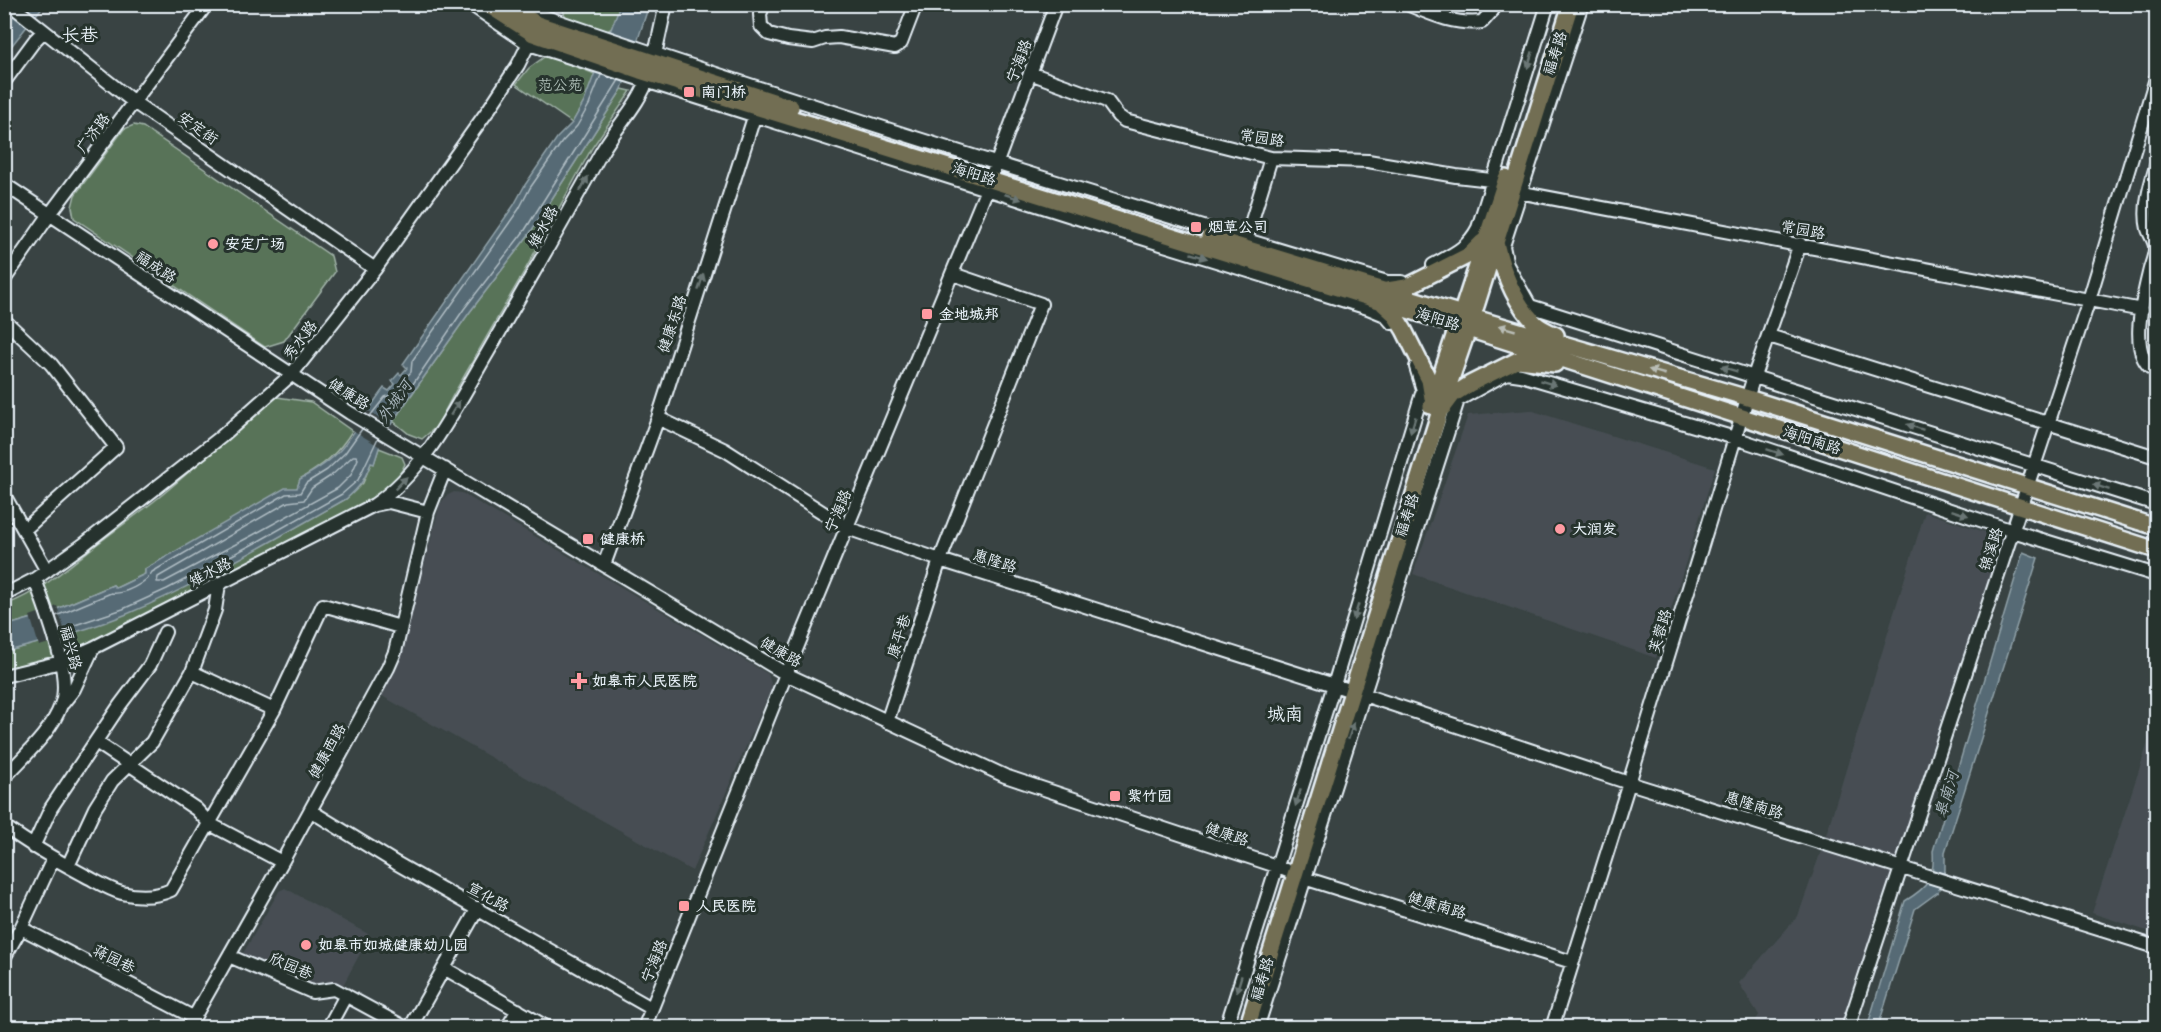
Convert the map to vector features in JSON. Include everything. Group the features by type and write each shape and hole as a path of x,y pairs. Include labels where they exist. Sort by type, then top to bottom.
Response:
{"main road":[{"name":"海阳路","path":"486,4 594,49 1464,321"},
{"name":"海阳路","path":"507,4 537,24"},
{"name":"福寿路","path":"1508,186 1560,4"},
{"name":"福寿路","path":"1238,1028 1290,871 1436,407 1508,186 1571,4"},
{"path":"1582,366 1518,360 1470,384 1436,407 1429,380 1404,330 1383,296 1469,255 1490,241 1502,270 1523,308 1537,325 1583,350"},
{"name":"海阳南路","path":"1464,321 1583,350 1748,398 2157,527"},
{"name":"海阳南路","path":"1464,321 1582,366 2157,550"},
{"name":"福寿路","path":"1247,1028 1290,871"}],"street":[{"name":"广济路","path":"4,280 50,214 207,4"},
{"path":"470,4 537,24"},
{"path":"524,4 537,24"},
{"name":"雉水路","path":"4,676 59,656 93,648 374,505 389,494 424,457 533,276 605,147 635,105 666,4"},
{"path":"764,4 760,14 761,26 769,34 805,42 839,37 895,47 901,43 916,4"},
{"name":"宁海路","path":"644,1028 786,674 992,175 1056,4"},
{"path":"1407,4 1449,21 1469,23 1482,22 1492,11 1494,4"},
{"path":"1548,4 1508,186 1503,246 1507,265 1530,306 2157,504"},
{"path":"992,175 1246,240 1388,282 1404,282 1458,252 1471,241 1508,186 1582,4"},
{"name":"安定街","path":"8,6 42,29 135,103 375,269"},
{"name":"秀水路","path":"4,595 47,571 181,469 291,375 375,269 489,109 537,24"},
{"path":"4,82 42,29"},
{"name":"常园路","path":"1030,73 1107,101 1118,116 1125,121 1271,158 1368,161 1508,186 2142,310"},
{"name":"锦溪路","path":"1848,1028 2089,300 2157,78"},
{"name":"健康东路","path":"604,565 658,418 759,102"},
{"path":"1246,240 1271,158"},
{"path":"2157,166 2146,210 2148,229 2155,246 2142,310 2140,352 2150,368 2157,371"},
{"path":"992,175 1106,227 1368,308 1385,315 1395,326 1418,370 1423,390 1348,689"},
{"name":"福成路","path":"4,184 291,375"},
{"name":"芙蓉路","path":"1552,1028 1754,376 1800,244"},
{"name":"康平巷","path":"887,722 940,560 1041,304 952,274"},
{"path":"4,320 51,364 116,447 24,530"},
{"path":"1769,336 2157,457"},
{"path":"1348,689 1458,400 1507,373 1521,375 1735,438 2013,531 2157,575"},
{"name":"健康路","path":"291,375 406,447 786,674 1005,776 1290,871"},
{"name":"惠隆路","path":"658,418 725,450 847,528 940,560 1348,689"},
{"name":"健康西路","path":"190,1022 282,862 388,668 395,652 428,512 445,469"},
{"path":"4,495 47,571"},
{"name":"雉水路","path":"374,505 389,502 428,512"},
{"name":"福兴路","path":"35,579 59,656 64,682 62,704"},
{"path":"68,866 95,808 112,781 152,742 192,672 215,610 219,584"},
{"path":"4,826 33,847 122,893 149,896 160,895 171,890 274,710 323,605 400,627"},
{"path":"33,847 51,808 120,705 150,665 165,632"},
{"path":"4,778 42,735 74,689 93,648"},
{"path":"192,672 274,710"},
{"name":"惠隆南路","path":"1348,689 1629,783 2157,947"},
{"path":"96,742 196,809 210,824 282,862"},
{"name":"宣化路","path":"310,811 396,863 651,1008"},
{"path":"4,958 21,928 53,858"},
{"path":"1226,1028 1290,871"},
{"path":"1257,1028 1290,871"},
{"name":"健康南路","path":"1290,871 1572,962"},
{"path":"408,1028 478,908"},
{"name":"蒋园巷","path":"21,928 190,1022"},
{"name":"欣园巷","path":"229,956 312,992 334,989 408,1028"},
{"path":"444,968 548,1028"},
{"path":"328,1028 346,995"},
{"path":"507,1028 518,1010"}],"shaded area":[{"name":"大润发","path":"1530,410 1715,468 1656,658 1413,574 1468,415"},
{"name":"如皋市人民医院","path":"454,492 462,493 768,674 772,687 692,871 382,696 400,656 440,504 446,496"},
{"path":"1925,512 2003,538 1842,1027 1752,1027 1759,1015 1739,983 1798,916 1821,851"},
{"path":"2156,718 2156,934 2092,913"},
{"name":"如皋市如城健康幼儿园","path":"285,888 370,935 341,989 326,981 307,986 245,961 242,955 279,891"}],"green space":[{"path":"560,5 620,5 613,27 606,32 566,17"},
{"name":"范公苑","path":"547,55 595,74 584,102 572,123 516,84 529,68"},
{"path":"622,89 631,91 592,148 437,426 422,439 409,434 393,421 469,313 530,233"},
{"name":"安定广场","path":"134,125 143,127 331,256 335,272 284,341 265,347 74,218 72,207 75,195 124,129"},
{"path":"277,397 311,402 352,431 329,459 300,479 297,489 145,569 145,574 116,588 113,585 43,615 5,626 5,605 30,593 64,571 160,496"},
{"path":"379,448 402,457 405,464 392,483 367,501 73,652 5,669 5,652 72,633 260,547 346,499 363,483"}],"water":[{"path":"23,5 44,5 5,54 5,26"},
{"name":"外城河","path":"620,5 649,5 622,89 530,233 469,313 393,421 379,448 374,464 371,463 364,479 355,491 346,499 266,545 155,602 97,625 5,652 5,626 43,615 113,585 116,588 145,574 145,569 285,488 297,488 300,479 337,454 384,388 389,391 395,384 392,381 407,368 403,364 514,205 557,138 572,123 584,102"},
{"path":"2023,552 2038,558 1945,852 1945,870 1938,892 1915,909 1878,1027 1867,1028 1905,901 1924,886 1933,869 1933,851"}],"pier":[{"path":"364,408 394,427 382,448 351,429"},
{"path":"57,606 67,638 39,646 30,616"}],"place":[{"name":"南门桥","path":"689,92"},
{"name":"烟草公司","path":"1196,227"},
{"name":"安定广场","path":"213,244"},
{"name":"金地城邦","path":"927,314"},
{"name":"大润发","path":"1560,529"},
{"name":"健康桥","path":"588,539"},
{"name":"如皋市人民医院","path":"579,681"},
{"name":"紫竹园","path":"1115,796"},
{"name":"人民医院","path":"684,906"},
{"name":"如皋市如城健康幼儿园","path":"306,945"}],"district":[{"name":"长巷","path":"80,35"},
{"name":"城南","path":"1285,714"}],"water label":[{"name":"皋南河","path":"1946,794"}]}
